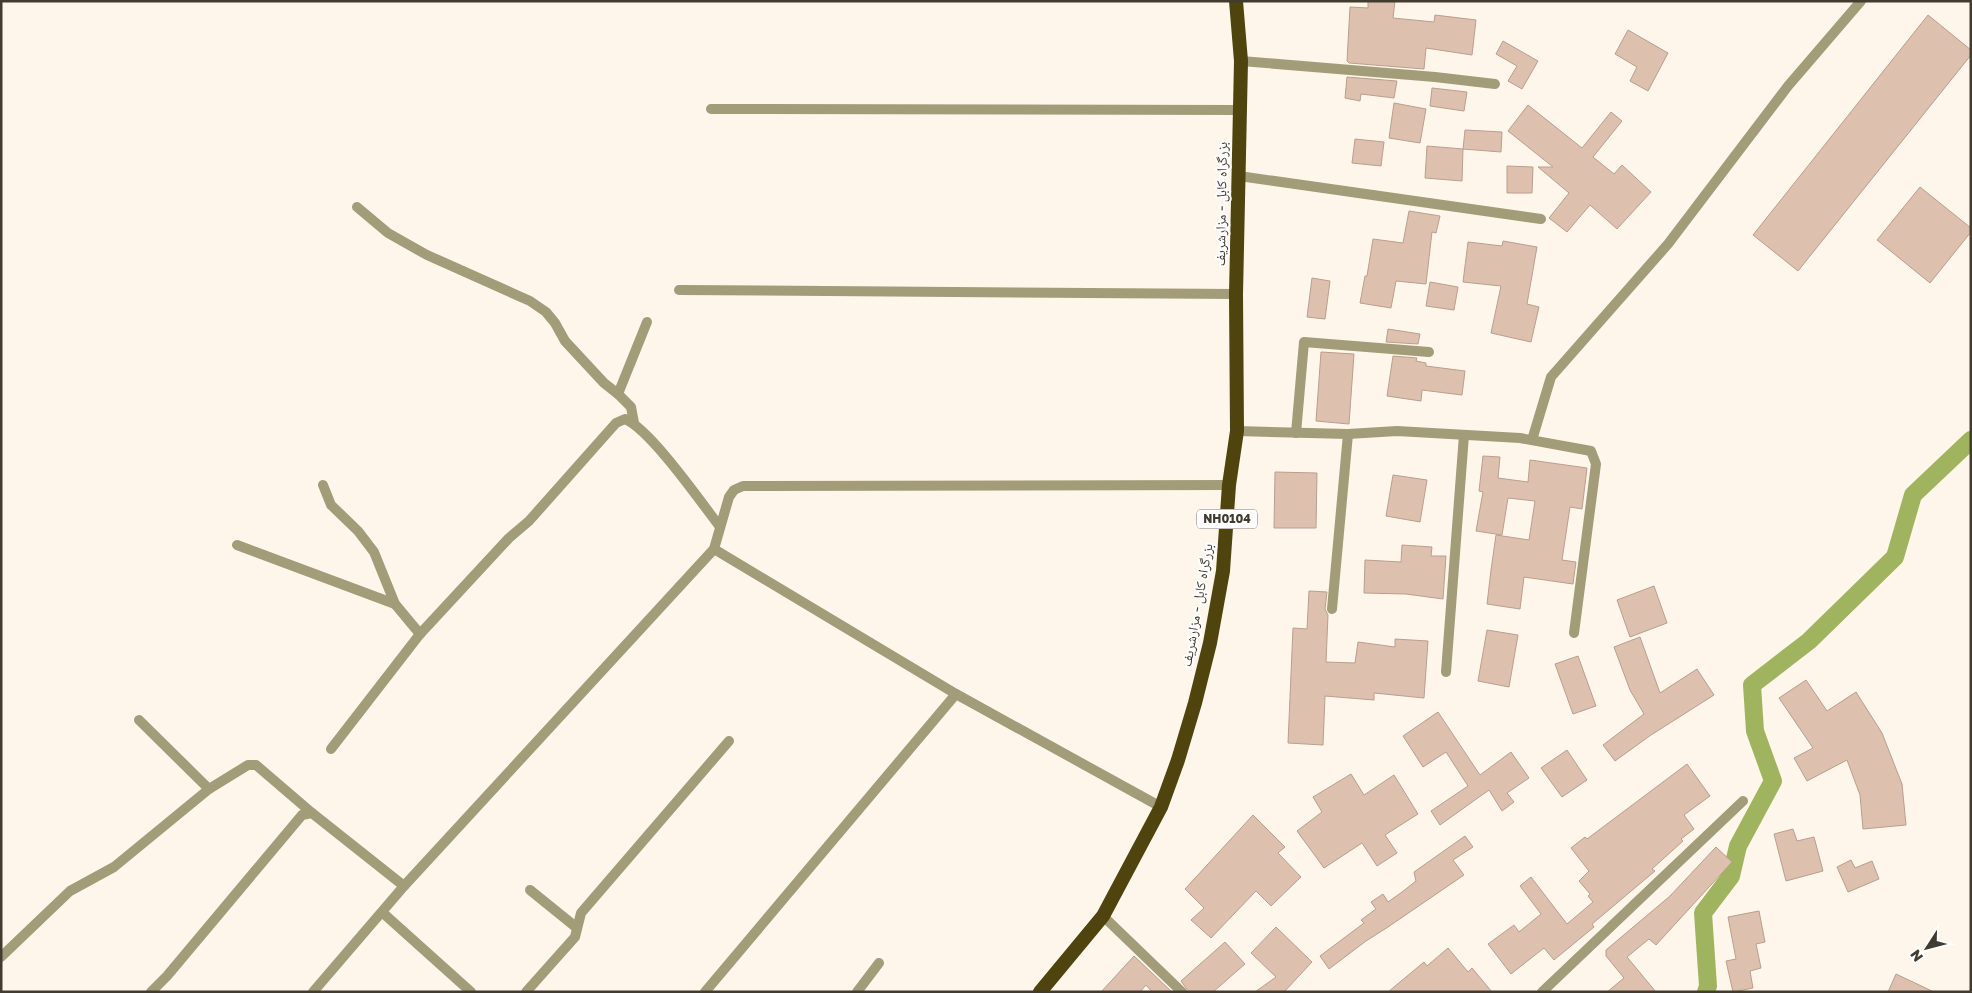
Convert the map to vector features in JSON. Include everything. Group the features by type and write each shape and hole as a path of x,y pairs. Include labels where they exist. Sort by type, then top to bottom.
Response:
{"highway":[{"name":"بزرگراه کابل - مزارشریف","path":"1040,992 1103,916 1160,807 1178,760 1210,643 1223,571 1230,485 1237,431 1236,294 1239,176 1238,110 1241,61 1236,1"}],"street":[{"path":"1532,440 1551,378 1668,244 1788,86 1861,1"},
{"path":"1241,61 1435,77 1495,84"},
{"path":"711,109 1238,110"},
{"path":"1239,176 1541,219"},
{"path":"357,207 388,232 427,255 530,301 546,312 565,341 604,384 631,407 634,423"},
{"path":"679,290 1236,294"},
{"path":"618,394 647,322"},
{"path":"1296,433 1304,342 1429,352"},
{"path":"331,749 420,634 509,538 529,521 616,423 625,419 634,423 652,440 720,527"},
{"path":"1237,431 1348,434 1397,431 1532,440 1591,451 1596,464 1574,634"},
{"path":"1332,610 1348,434"},
{"path":"1446,672 1464,435"},
{"path":"323,485 331,505 358,530 374,552 395,604 420,634"},
{"path":"313,992 383,913 404,886 714,549 729,497 734,490 743,486 1230,485"},
{"path":"237,545 395,604"},
{"path":"714,549 956,694 1160,807"},
{"path":"705,992 956,694"},
{"path":"140,720 209,789"},
{"path":"526,992 575,937 581,913 729,741"},
{"path":"1,957 70,891 114,866 209,789 248,765 256,765 312,813 404,886"},
{"path":"1542,992 1743,800"},
{"path":"151,992 167,976 302,816 312,813"},
{"path":"530,890 577,928"},
{"path":"383,913 471,992"},
{"path":"1103,916 1182,992"},
{"path":"857,992 879,962"}],"building":[{"path":"1368,1 1395,1 1393,18 1434,22 1435,15 1476,20 1472,55 1426,48 1424,69 1349,63 1347,61 1350,7 1368,8"},
{"path":"1928,15 1971,50 1971,55 1798,271 1753,235"},
{"path":"1628,30 1668,53 1648,91 1630,81 1637,67 1615,54"},
{"path":"1503,41 1538,61 1522,89 1508,81 1517,66 1496,54"},
{"path":"1347,77 1397,81 1394,98 1361,94 1360,101 1345,98"},
{"path":"1432,88 1467,92 1464,111 1430,106"},
{"path":"1394,103 1426,109 1420,143 1389,138"},
{"path":"1528,105 1582,148 1611,112 1622,121 1593,157 1614,174 1622,165 1651,192 1617,229 1590,205 1567,232 1549,218 1569,193 1538,167 1553,167 1508,131"},
{"path":"1465,130 1502,132 1501,152 1463,149"},
{"path":"1355,139 1384,142 1381,166 1352,163"},
{"path":"1427,146 1463,149 1462,181 1425,178"},
{"path":"1507,166 1533,167 1532,193 1507,193"},
{"path":"1920,187 1971,228 1971,232 1930,283 1877,240"},
{"path":"1409,211 1440,216 1436,233 1432,232 1426,284 1396,281 1391,308 1360,303 1373,239 1403,243"},
{"path":"1503,241 1537,247 1527,304 1539,307 1531,342 1491,333 1501,286 1463,282 1468,242 1502,246"},
{"path":"1312,278 1330,281 1325,319 1307,317"},
{"path":"1430,282 1458,287 1454,310 1426,306"},
{"path":"1388,329 1420,334 1418,344 1386,342"},
{"path":"1321,352 1354,354 1349,424 1316,421"},
{"path":"1393,356 1417,358 1416,361 1426,363 1426,366 1465,371 1462,395 1422,390 1421,401 1387,396"},
{"path":"1483,456 1500,457 1498,478 1528,482 1530,460 1587,468 1582,509 1570,507 1562,560 1576,562 1573,584 1524,577 1520,609 1487,604 1491,570 1496,535 1529,540 1535,501 1508,498 1502,535 1476,531 1483,492 1479,491"},
{"path":"1275,472 1317,473 1316,528 1274,528"},
{"path":"1393,475 1427,480 1420,522 1386,516"},
{"path":"1402,545 1432,547 1431,556 1446,556 1443,599 1406,594 1364,593 1365,560 1401,562"},
{"path":"1654,586 1667,623 1630,637 1617,600"},
{"path":"1309,591 1327,592 1325,609 1328,615 1326,662 1355,663 1358,642 1395,647 1395,639 1428,641 1424,698 1374,693 1374,700 1325,696 1323,745 1288,743 1293,628 1307,629"},
{"path":"1487,630 1518,635 1509,687 1478,681"},
{"path":"1640,637 1660,693 1697,669 1714,695 1651,735 1615,761 1603,745 1644,714 1630,690 1614,647"},
{"path":"1578,656 1596,706 1573,714 1555,664"},
{"path":"1806,680 1827,711 1856,692 1882,733 1902,784 1906,825 1863,829 1860,795 1847,760 1807,781 1794,758 1813,748 1779,698"},
{"path":"1438,712 1480,775 1511,752 1529,778 1507,793 1514,802 1502,811 1489,790 1440,825 1431,811 1468,786 1446,752 1423,767 1403,736"},
{"path":"1567,750 1587,780 1562,797 1541,768"},
{"path":"1687,764 1710,796 1684,815 1694,829 1681,839 1683,841 1652,869 1655,871 1592,924 1594,927 1554,960 1544,948 1511,974 1488,944 1514,925 1519,932 1541,914 1520,886 1531,877 1567,924 1593,902 1588,896 1590,894 1579,881 1589,871 1571,848 1585,837 1587,839"},
{"path":"1351,774 1364,795 1394,775 1418,814 1385,835 1397,853 1377,866 1362,843 1324,868 1297,831 1322,812 1313,797"},
{"path":"1253,815 1285,847 1278,853 1301,877 1271,906 1256,891 1211,938 1191,920 1204,908 1185,889"},
{"path":"1793,829 1797,841 1814,837 1823,871 1786,881 1774,834"},
{"path":"1465,836 1473,847 1453,860 1464,875 1366,941 1329,969 1320,956 1364,923 1361,920 1376,909 1371,902 1383,894 1388,902 1416,881 1414,872"},
{"path":"1716,847 1732,862 1656,945 1649,939 1627,957 1656,992 1607,992 1624,978 1606,956 1606,950 1670,896"},
{"path":"1851,860 1855,868 1872,861 1879,879 1848,892 1837,867"},
{"path":"1759,911 1765,942 1756,944 1761,968 1750,971 1753,988 1733,992 1726,961 1736,959 1728,917"},
{"path":"1276,927 1312,962 1284,992 1255,992 1276,977 1251,953"},
{"path":"1225,942 1245,964 1213,992 1189,992 1181,981"},
{"path":"1448,948 1468,972 1472,968 1492,992 1388,992 1424,962 1427,966"},
{"path":"1134,956 1172,992 1152,992 1146,985 1140,992 1101,992"},
{"path":"1896,974 1934,992 1888,992"}],"waterway":[{"path":"1706,992 1708,986 1703,913 1731,876 1738,846 1773,781 1755,731 1752,685 1809,641 1895,557 1913,495 1971,440"}]}
